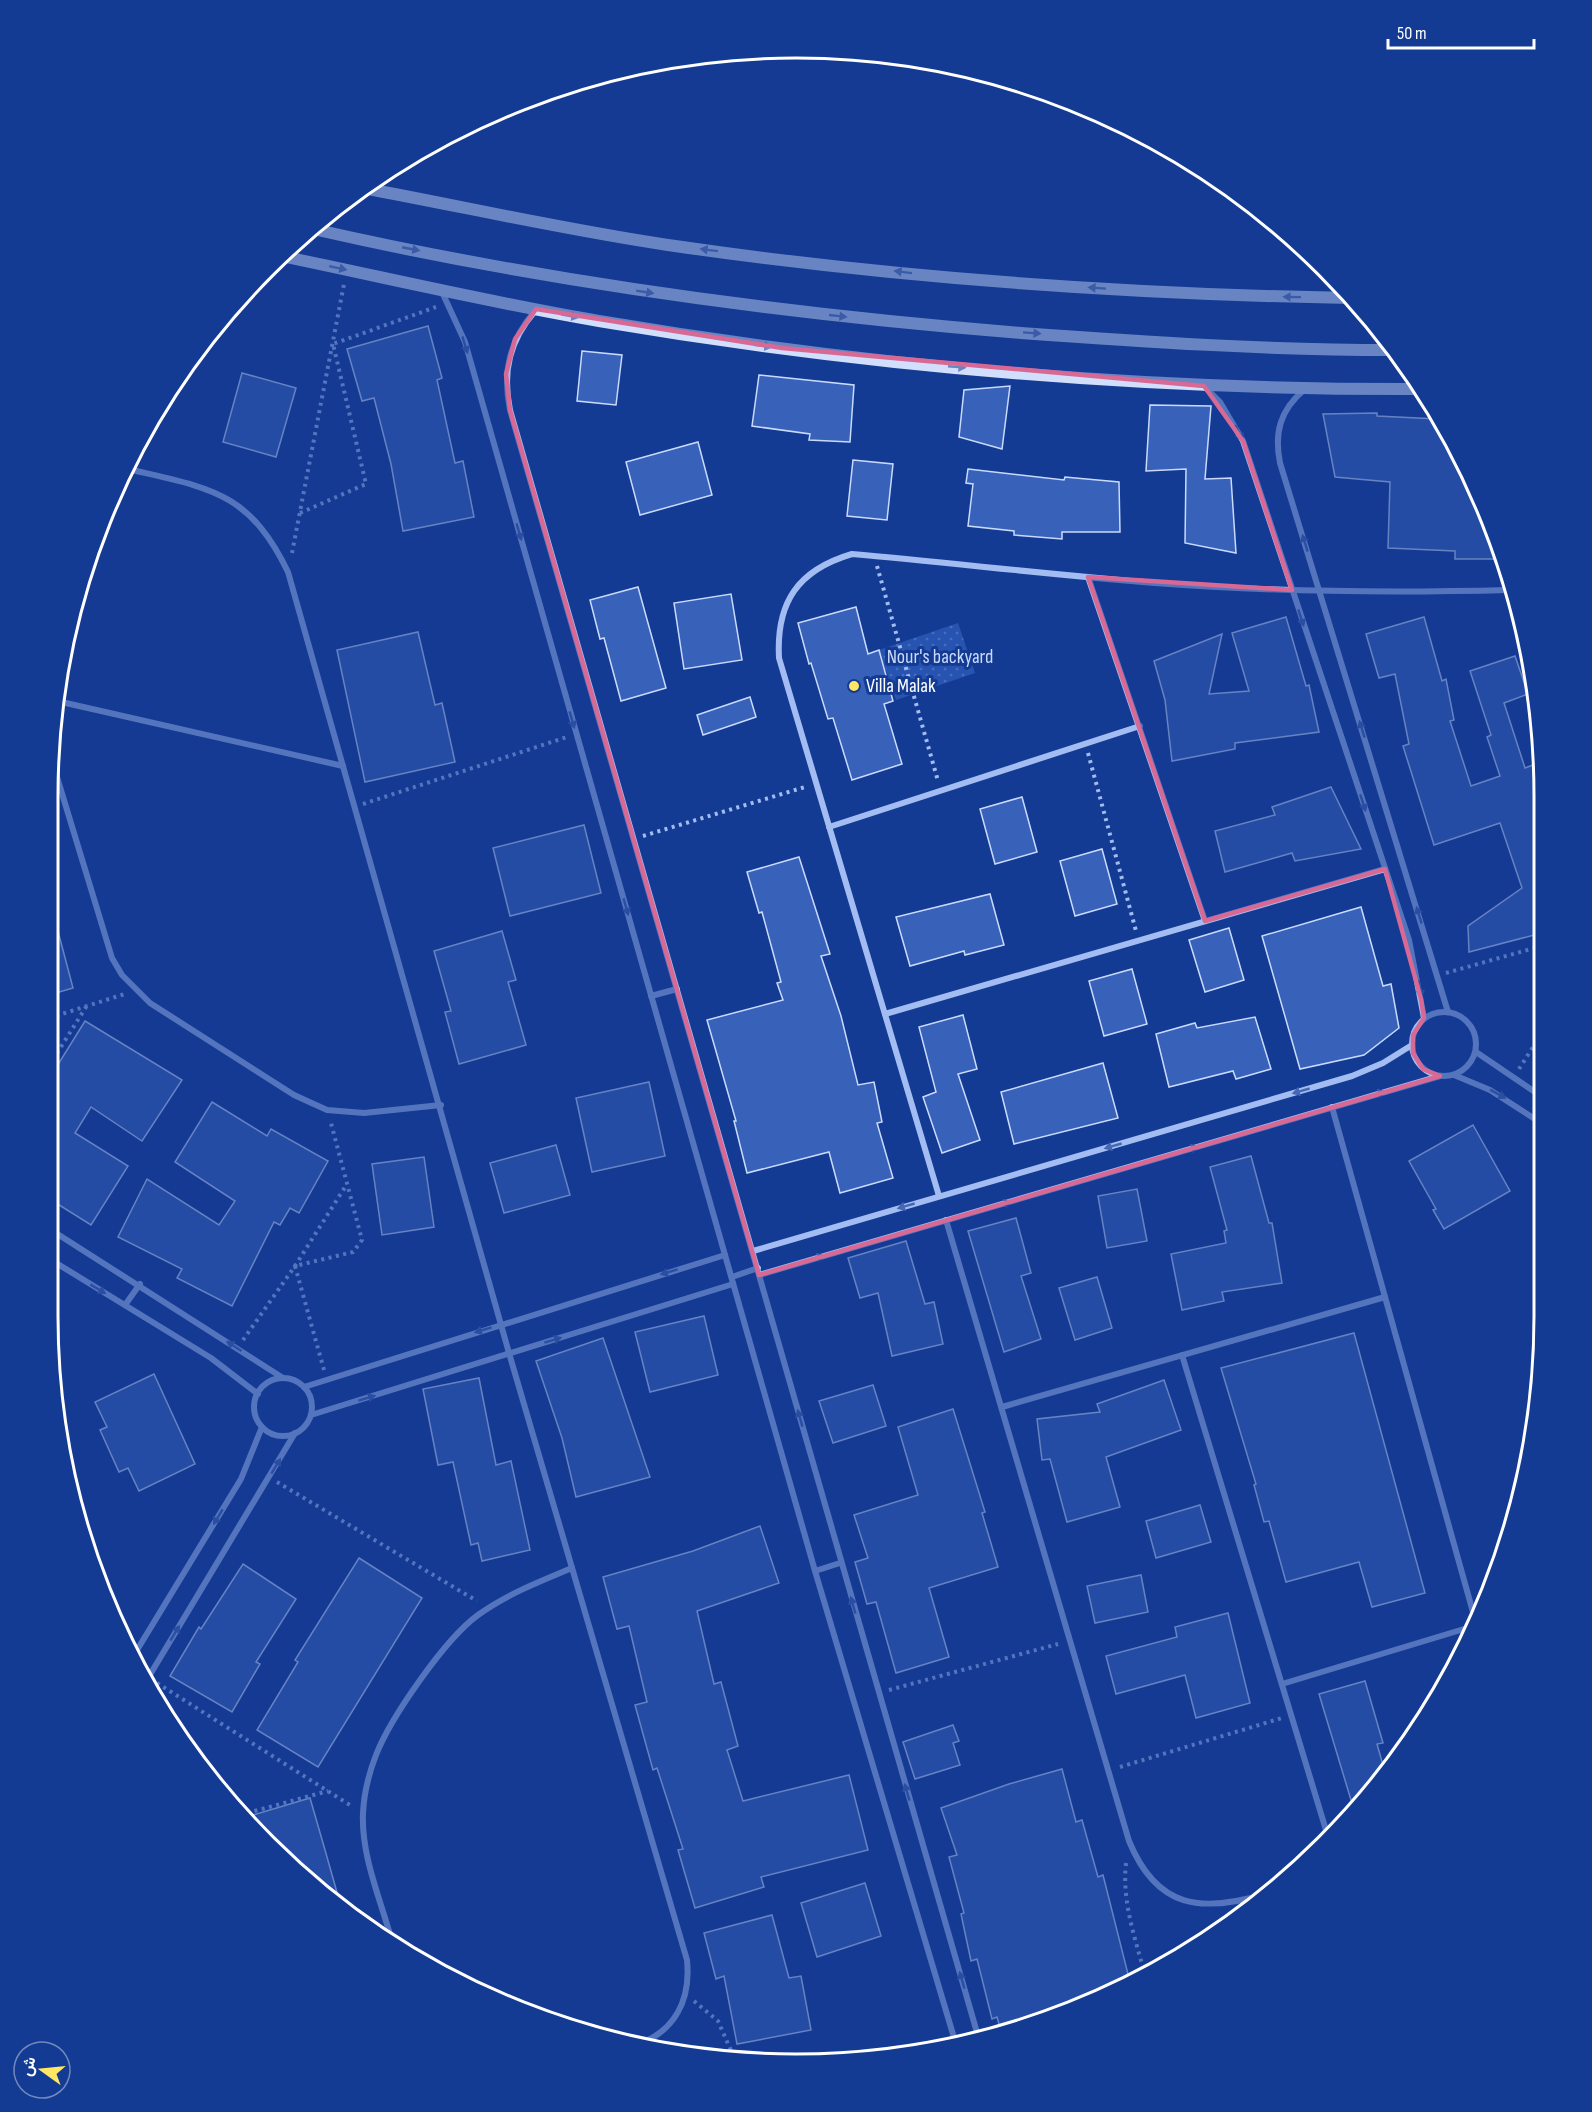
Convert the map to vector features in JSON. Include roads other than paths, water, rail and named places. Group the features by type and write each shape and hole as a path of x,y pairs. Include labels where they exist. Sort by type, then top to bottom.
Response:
{"main road":[{"path":"376,190 669,245 951,278 1161,292 1338,298"},
{"path":"323,231 619,288 766,308 939,326 1199,346 1383,350"},
{"path":"293,258 347,270 445,297 782,348 934,365 1204,386 1305,390 1411,389"}],"street":[{"path":"445,297 465,342 815,1570 954,2036"},
{"path":"536,309 515,339 509,356 507,392 840,1563 976,2030"},
{"path":"1204,386 1220,402 1242,441 1385,868 1414,960 1424,1018"},
{"path":"1305,390 1292,400 1283,414 1278,430 1277,447 1448,1011"},
{"path":"135,471 200,487 222,495 241,507 259,523 273,542 288,572 441,1105 509,1353 687,1960 689,1978 687,1995 680,2012 669,2026 651,2039"},
{"path":"939,1196 779,658 778,634 783,611 794,590 810,573 829,560 852,554 1088,578 1292,590 1503,590"},
{"path":"1088,578 1205,921"},
{"path":"65,703 343,766"},
{"path":"830,827 1140,726"},
{"path":"59,783 105,939 122,975 150,1003 294,1095 327,1110 364,1113 441,1105"},
{"path":"885,1014 1385,868"},
{"path":"651,996 677,989"},
{"path":"311,1415 759,1272 1440,1076 1454,1075 1464,1070 1476,1052 1473,1029 1463,1017 1448,1011 1439,1011 1424,1018 1417,1026 1412,1045 1417,1062 1423,1069 1440,1076"},
{"path":"753,1251 1352,1076 1383,1063 1412,1045"},
{"path":"1476,1052 1534,1091"},
{"path":"1454,1075 1490,1090 1534,1118"},
{"path":"1332,1107 1471,1611"},
{"path":"946,1220 1136,1860 1163,1890 1181,1899 1201,1905 1221,1905 1248,1898"},
{"path":"58,1234 140,1284 283,1378 304,1387 310,1395 311,1415 308,1423 295,1433 151,1673"},
{"path":"304,1387 725,1255"},
{"path":"58,1264 211,1358 258,1394"},
{"path":"125,1305 140,1284"},
{"path":"1002,1407 1385,1297"},
{"path":"1182,1354 1325,1828"},
{"path":"283,1378 268,1382 258,1394 255,1411 262,1427 278,1436 295,1433"},
{"path":"138,1648 241,1479 262,1427"},
{"path":"815,1570 840,1563"},
{"path":"389,1931 365,1844 363,1814 367,1784 376,1755 389,1728 456,1635 489,1608 523,1588 572,1568"},
{"path":"1282,1684 1463,1629"}],"place":[{"name":"Villa Malak","path":"854,686"}],"park label":[{"name":"Nour's backyard","path":"940,657"}]}
